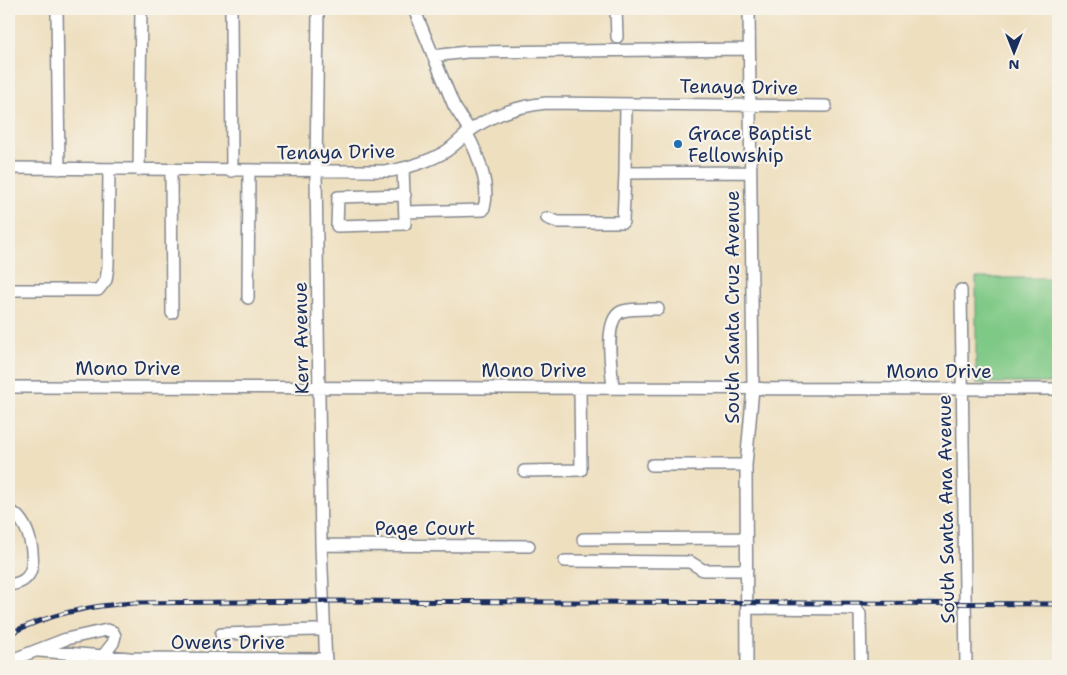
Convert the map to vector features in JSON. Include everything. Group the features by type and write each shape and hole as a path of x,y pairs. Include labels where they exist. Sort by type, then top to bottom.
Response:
{"street":[{"path":"57,9 59,169"},
{"path":"139,170 141,9"},
{"path":"231,9 232,171"},
{"name":"Kerr Avenue","path":"318,9 316,172 322,545 326,663"},
{"path":"405,212 483,210 485,201 483,175 475,148 454,106 414,9"},
{"path":"616,9 616,37"},
{"name":"South Santa Cruz Avenue","path":"747,666 746,465 753,388 749,9"},
{"path":"433,56 467,52 749,50"},
{"name":"Tenaya Drive","path":"9,168 374,172 404,168 427,161 444,152 499,114 529,105 546,103 826,106"},
{"path":"547,218 558,222 623,222 626,104"},
{"path":"404,168 405,195 405,224 337,226 338,197 405,195"},
{"path":"9,290 98,290 106,280 108,266 109,169"},
{"path":"171,170 172,313"},
{"path":"248,298 249,171"},
{"path":"625,173 750,172"},
{"name":"South Santa Ana Avenue","path":"961,290 966,666"},
{"path":"613,388 610,332 613,320 622,311 658,309"},
{"name":"Mono Drive","path":"9,386 1058,389"},
{"path":"524,471 581,470 580,388"},
{"path":"652,465 746,465"},
{"path":"9,511 21,520 27,531 32,557 28,577 19,583 9,585"},
{"path":"583,539 746,538"},
{"name":"Page Court","path":"322,545 529,546"},
{"path":"565,561 690,562 703,570 747,570"},
{"path":"747,608 856,609 860,614 861,666"},
{"path":"221,634 259,634 273,630 295,629 324,630"},
{"path":"9,661 66,639 107,630 113,632 115,636 103,662"},
{"name":"Owens Drive","path":"39,651 103,662 130,658 326,663"}],"green space":[{"path":"976,278 1058,278 1058,383 976,383"}],"railway":[{"path":"9,634 39,621 85,608 135,603 323,601 1058,604"}],"place":[{"name":"Grace Baptist Fellowship","path":"678,144"}]}
